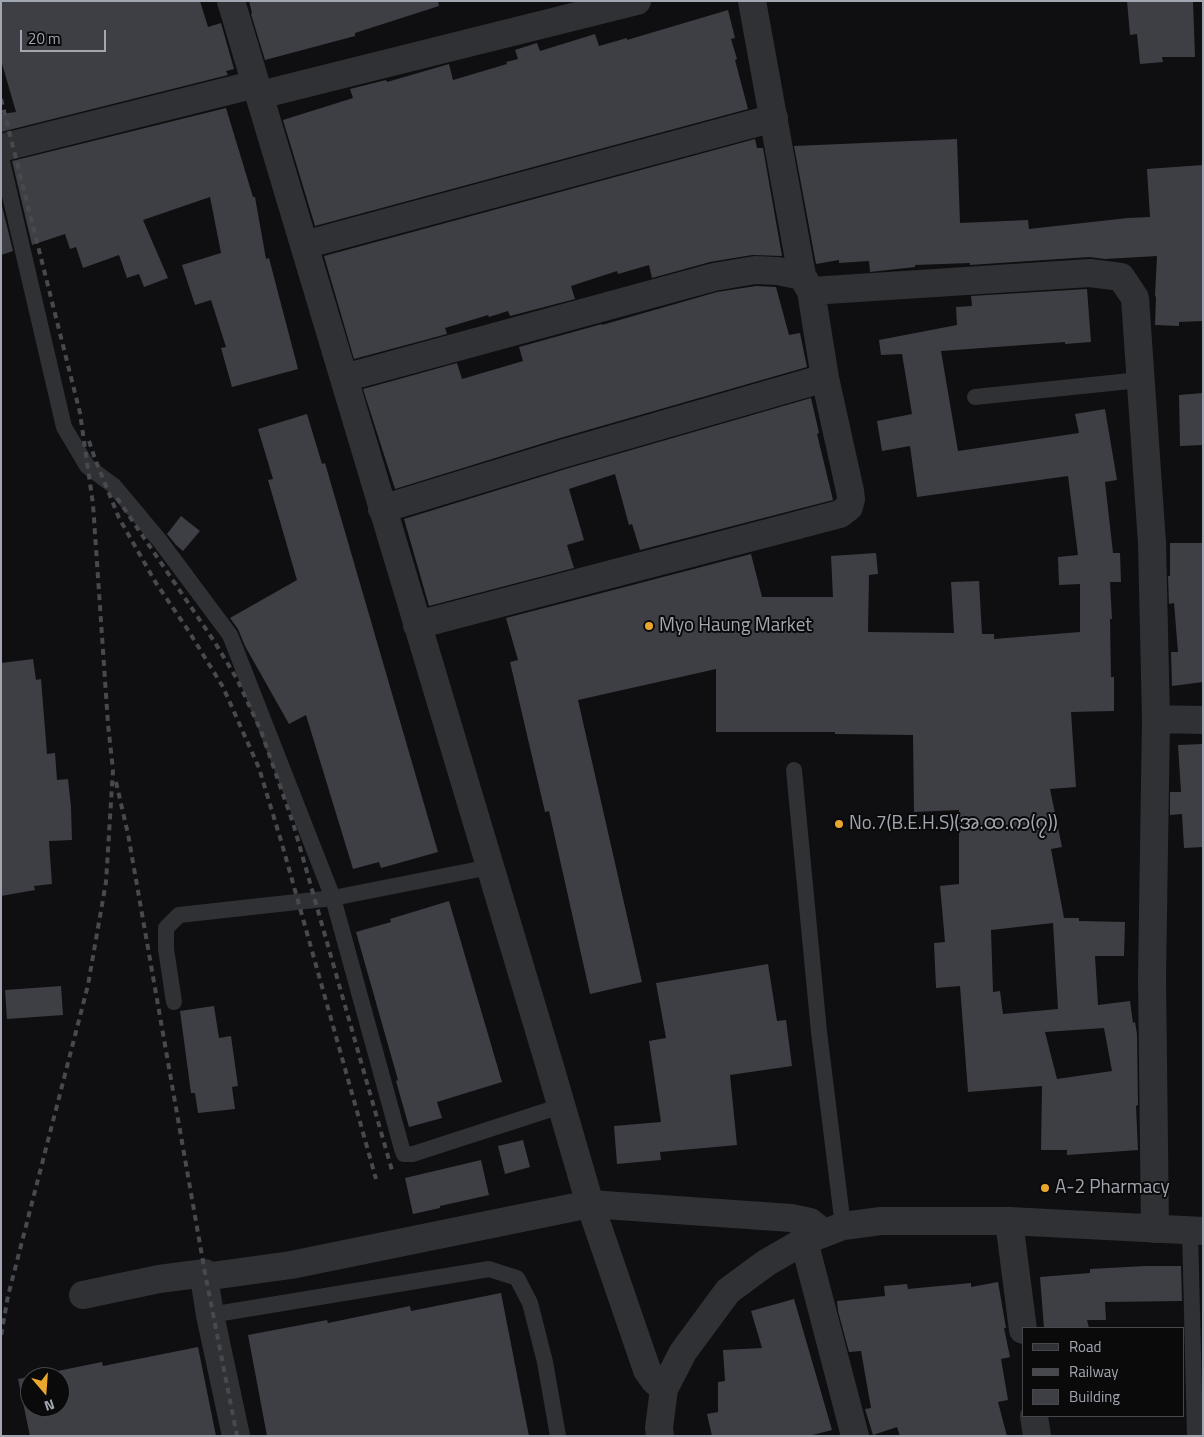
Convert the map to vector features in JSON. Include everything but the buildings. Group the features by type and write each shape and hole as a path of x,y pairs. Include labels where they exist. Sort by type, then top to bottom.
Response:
{"street":[{"path":"232,1 590,1204 647,1370 654,1380 664,1388"},
{"path":"1,148 637,1"},
{"path":"417,625 840,514 849,507 851,499 806,284 752,1"},
{"path":"304,245 774,118"},
{"path":"344,378 714,277 755,270 778,271 806,284 1090,273 1121,277 1135,298 1152,543 1156,719 1152,978 1155,1229"},
{"path":"382,509 565,453 825,378"},
{"path":"1156,719 1203,720"},
{"path":"204,1277 291,1265 590,1204 791,1218 810,1222 824,1233 855,1436"},
{"path":"660,1436 659,1428 664,1388 683,1352 728,1291 766,1263 824,1233 881,1220 1009,1221 1197,1231"},
{"path":"1009,1221 1023,1327"},
{"path":"83,1295 159,1279 204,1273 210,1315 236,1436"},
{"path":"1034,1417 1037,1436"}],"lane":[{"path":"1,157 64,427 87,466 114,486 160,541 230,635 333,898 404,1154 413,1154 561,1106"},
{"path":"975,397 1140,380"},
{"path":"794,770 819,1032 824,1233"},
{"path":"174,1002 166,949 166,928 179,915 333,898 490,868"},
{"path":"1195,1436 1197,1231"},
{"path":"210,1315 489,1269 517,1278 530,1303 543,1353 558,1436"}],"railway":[{"path":"1,99 80,413 93,504 108,724 113,770 106,882 88,985 8,1296 1,1336"},
{"path":"89,441 119,518 156,583 223,687 259,768 376,1179"},
{"path":"117,498 214,641 237,679 261,731 293,823 393,1174"},
{"path":"116,782 128,834 205,1273 237,1436"}],"place":[{"name":"Myo Haung Market","path":"649,626"},
{"name":"No.7(B.E.H.S)(အ.ထ.က(၇))","path":"839,824"},
{"name":"A-2 Pharmacy","path":"1045,1188"}]}
